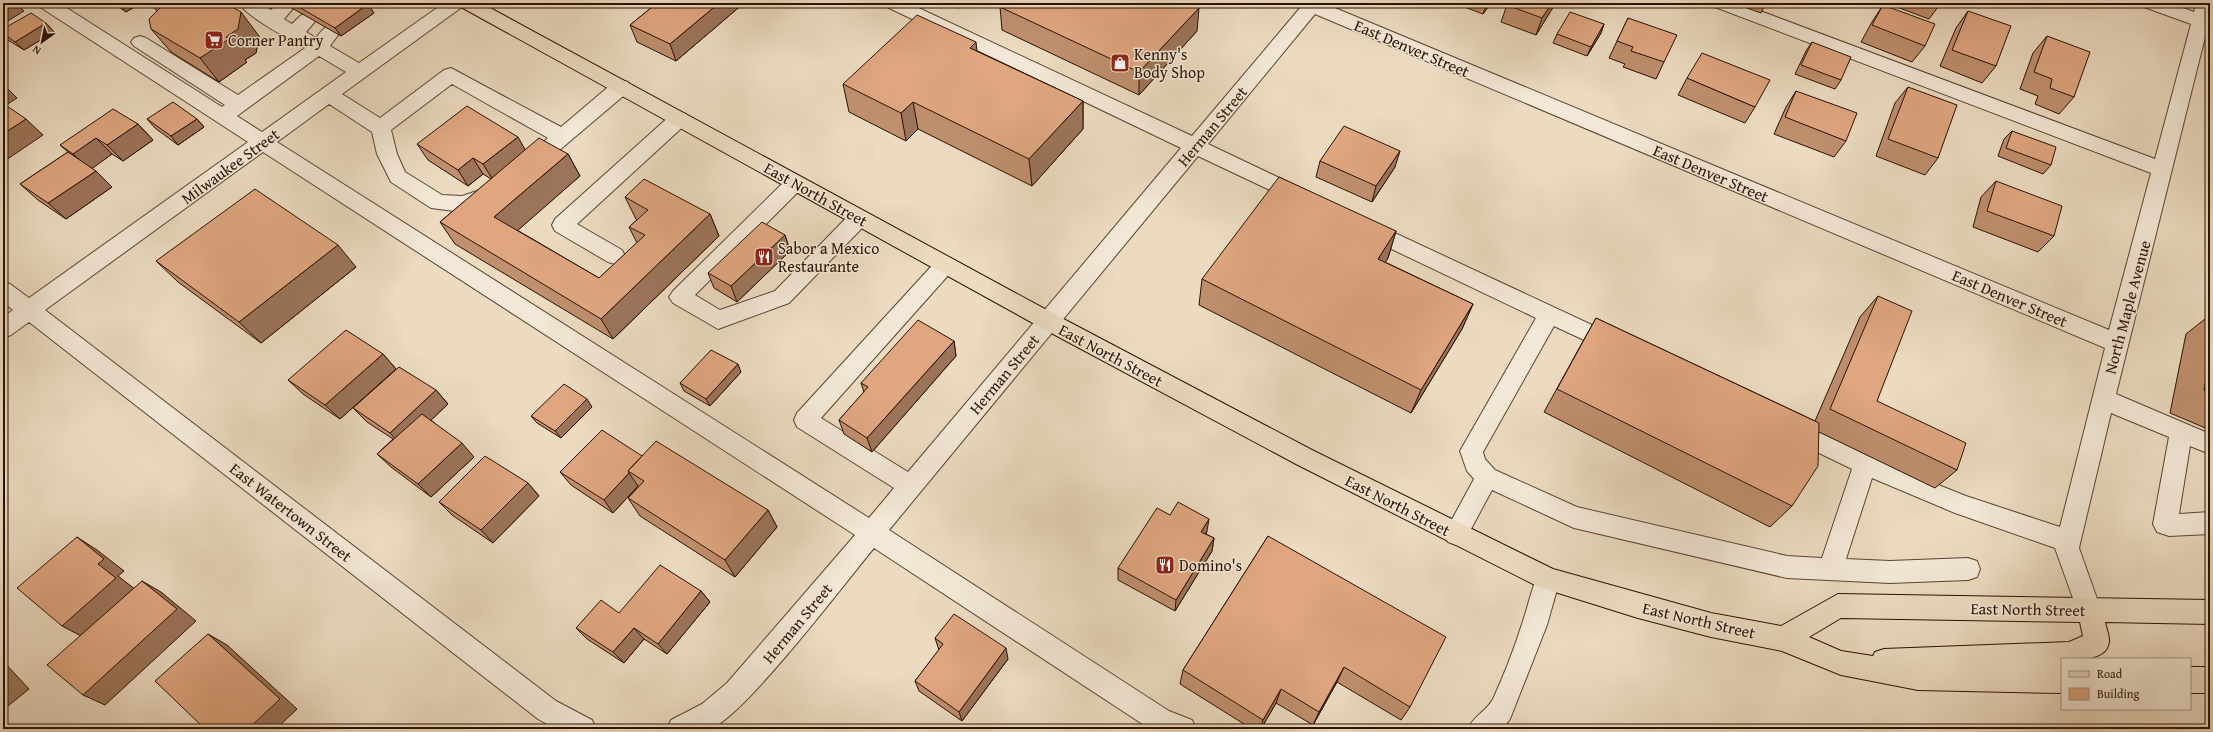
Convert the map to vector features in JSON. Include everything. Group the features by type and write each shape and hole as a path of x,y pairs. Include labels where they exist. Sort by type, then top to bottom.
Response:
{"main road":[{"name":"East North Street","path":"467,3 1048,321 1304,457 1548,579 1638,606 1711,625 1783,639 1841,663 1918,677 2061,680"},
{"name":"East North Street","path":"1783,639 1838,606 2210,612"},
{"path":"1841,663 2068,654 2085,650 2097,641 2089,610"},
{"path":"2191,680 2210,680"}],"street":[{"path":"46,3 132,48 231,111 263,142 872,533 1161,721 1183,729"},
{"name":"Milwaukee Street","path":"3,329 456,3"},
{"path":"893,3 1322,207"},
{"path":"1720,3 2163,170"},
{"path":"2150,3 2205,16"},
{"name":"Herman Street","path":"680,729 699,722 721,708 754,675 1195,146 1310,4"},
{"name":"East Denver Street","path":"1310,4 2117,343"},
{"path":"254,5 272,20 360,72"},
{"path":"272,20 287,5"},
{"name":"North Maple Avenue","path":"2089,610 2067,548 2068,541 2117,343 2205,16"},
{"path":"294,33 309,18"},
{"path":"132,48 159,30"},
{"path":"231,111 318,47 332,31"},
{"path":"381,128 452,75 562,137"},
{"path":"329,95 381,128 387,154 398,177 438,203 462,204 496,193 621,87"},
{"path":"615,256 562,225 679,120"},
{"path":"795,183 680,297 718,320 782,297 859,218"},
{"path":"1351,220 1628,352"},
{"path":"911,486 805,420 944,265"},
{"name":"East Watertown Street","path":"3,290 547,710 583,729"},
{"path":"1550,314 1471,451 1475,464 1487,477 1574,517 1787,567 1890,572 1968,569"},
{"path":"2103,399 2210,444"},
{"path":"1772,419 1865,464 1963,505 2068,541"},
{"path":"2181,432 2165,524 2210,524"},
{"path":"1830,570 1865,464"},
{"path":"1456,534 1487,477"},
{"path":"1481,729 1492,723 1508,693 1534,625 1548,579"}],"building":[{"path":"160,3 225,3 241,12 238,29 226,37 229,39 200,58 151,29 149,19 163,5"},
{"path":"292,3 366,3 368,4 335,28"},
{"path":"657,3 719,3 670,44 630,25"},
{"name":"Kenny's Body Shop","path":"1004,3 1188,3 1199,8 1139,72 1000,7"},
{"path":"1508,3 1552,3 1542,18 1507,5"},
{"path":"1883,5 1935,24 1925,46 1872,25"},
{"path":"1968,11 2011,26 1996,66 1952,50"},
{"path":"1570,12 1604,24 1591,47 1557,34"},
{"path":"31,13 46,23 15,42 3,33 3,29"},
{"path":"917,15 976,42 970,48 1083,101 1029,159 913,102 901,113 843,84"},
{"path":"1628,18 1677,35 1664,62 1631,51 1633,47 1617,41"},
{"path":"2047,36 2090,52 2074,97 2050,88 2052,79 2034,72"},
{"path":"1812,42 1851,57 1841,80 1801,65"},
{"path":"1702,53 1770,80 1755,107 1687,78"},
{"path":"1908,87 1957,105 1938,158 1888,139"},
{"path":"1796,91 1857,113 1846,141 1785,117"},
{"path":"173,102 197,119 171,136 147,119"},
{"path":"4,104 26,119 3,134 3,105"},
{"path":"467,106 518,137 483,164 473,158 458,170 417,144"},
{"path":"113,109 138,124 107,145 96,138 73,154 60,145"},
{"path":"1344,126 1400,151 1376,186 1320,161"},
{"path":"2012,131 2056,147 2051,165 2006,148"},
{"path":"539,138 568,154 494,217 599,278 645,235 629,227 648,210 625,197 644,179 710,214 601,319 440,222"},
{"path":"68,152 96,171 48,203 20,184"},
{"path":"1279,177 1396,231 1378,259 1473,304 1421,390 1202,279"},
{"path":"1996,181 2062,206 2054,236 1987,211"},
{"path":"255,189 338,245 239,322 156,261"},
{"path":"762,222 785,235 731,286 708,273"},
{"path":"1878,296 1912,311 1877,401 1966,443 1957,470 1830,409"},
{"path":"1596,318 1819,423 1818,466 1792,506 1557,389"},
{"path":"918,320 954,341 867,438 839,420 868,387 861,383"},
{"path":"346,330 383,354 325,405 288,380"},
{"path":"711,350 738,364 706,399 680,383"},
{"path":"2210,356 2210,392 2204,390"},
{"path":"399,367 436,390 390,433 353,408"},
{"path":"564,384 587,399 555,431 531,416"},
{"path":"422,414 462,443 418,484 377,454"},
{"path":"602,430 642,456 628,471 629,473 604,500 560,472"},
{"path":"656,441 768,510 725,560 628,498 644,481 628,471"},
{"path":"485,456 528,483 481,530 439,502"},
{"name":"Domino's","path":"1178,502 1209,519 1201,532 1214,538 1176,600 1118,568 1157,508 1170,515"},
{"path":"1268,536 1446,637 1410,707 1344,667 1319,712 1281,689 1263,720 1183,670"},
{"path":"77,537 104,559 98,564 116,578 62,626 17,588"},
{"path":"660,565 701,591 658,644 634,628 613,652 576,628 601,600 619,613"},
{"path":"142,581 177,609 83,695 47,665"},
{"path":"954,614 1006,648 959,712 915,681 943,644 935,638"},
{"path":"208,634 280,699 248,729 205,729 155,681"}],"place":[{"name":"Corner Pantry","path":"214,40"},
{"name":"Kenny's Body Shop","path":"1120,63"},
{"name":"Sabor a Mexico Restaurante","path":"764,257"},
{"name":"Domino's","path":"1165,565"}]}
